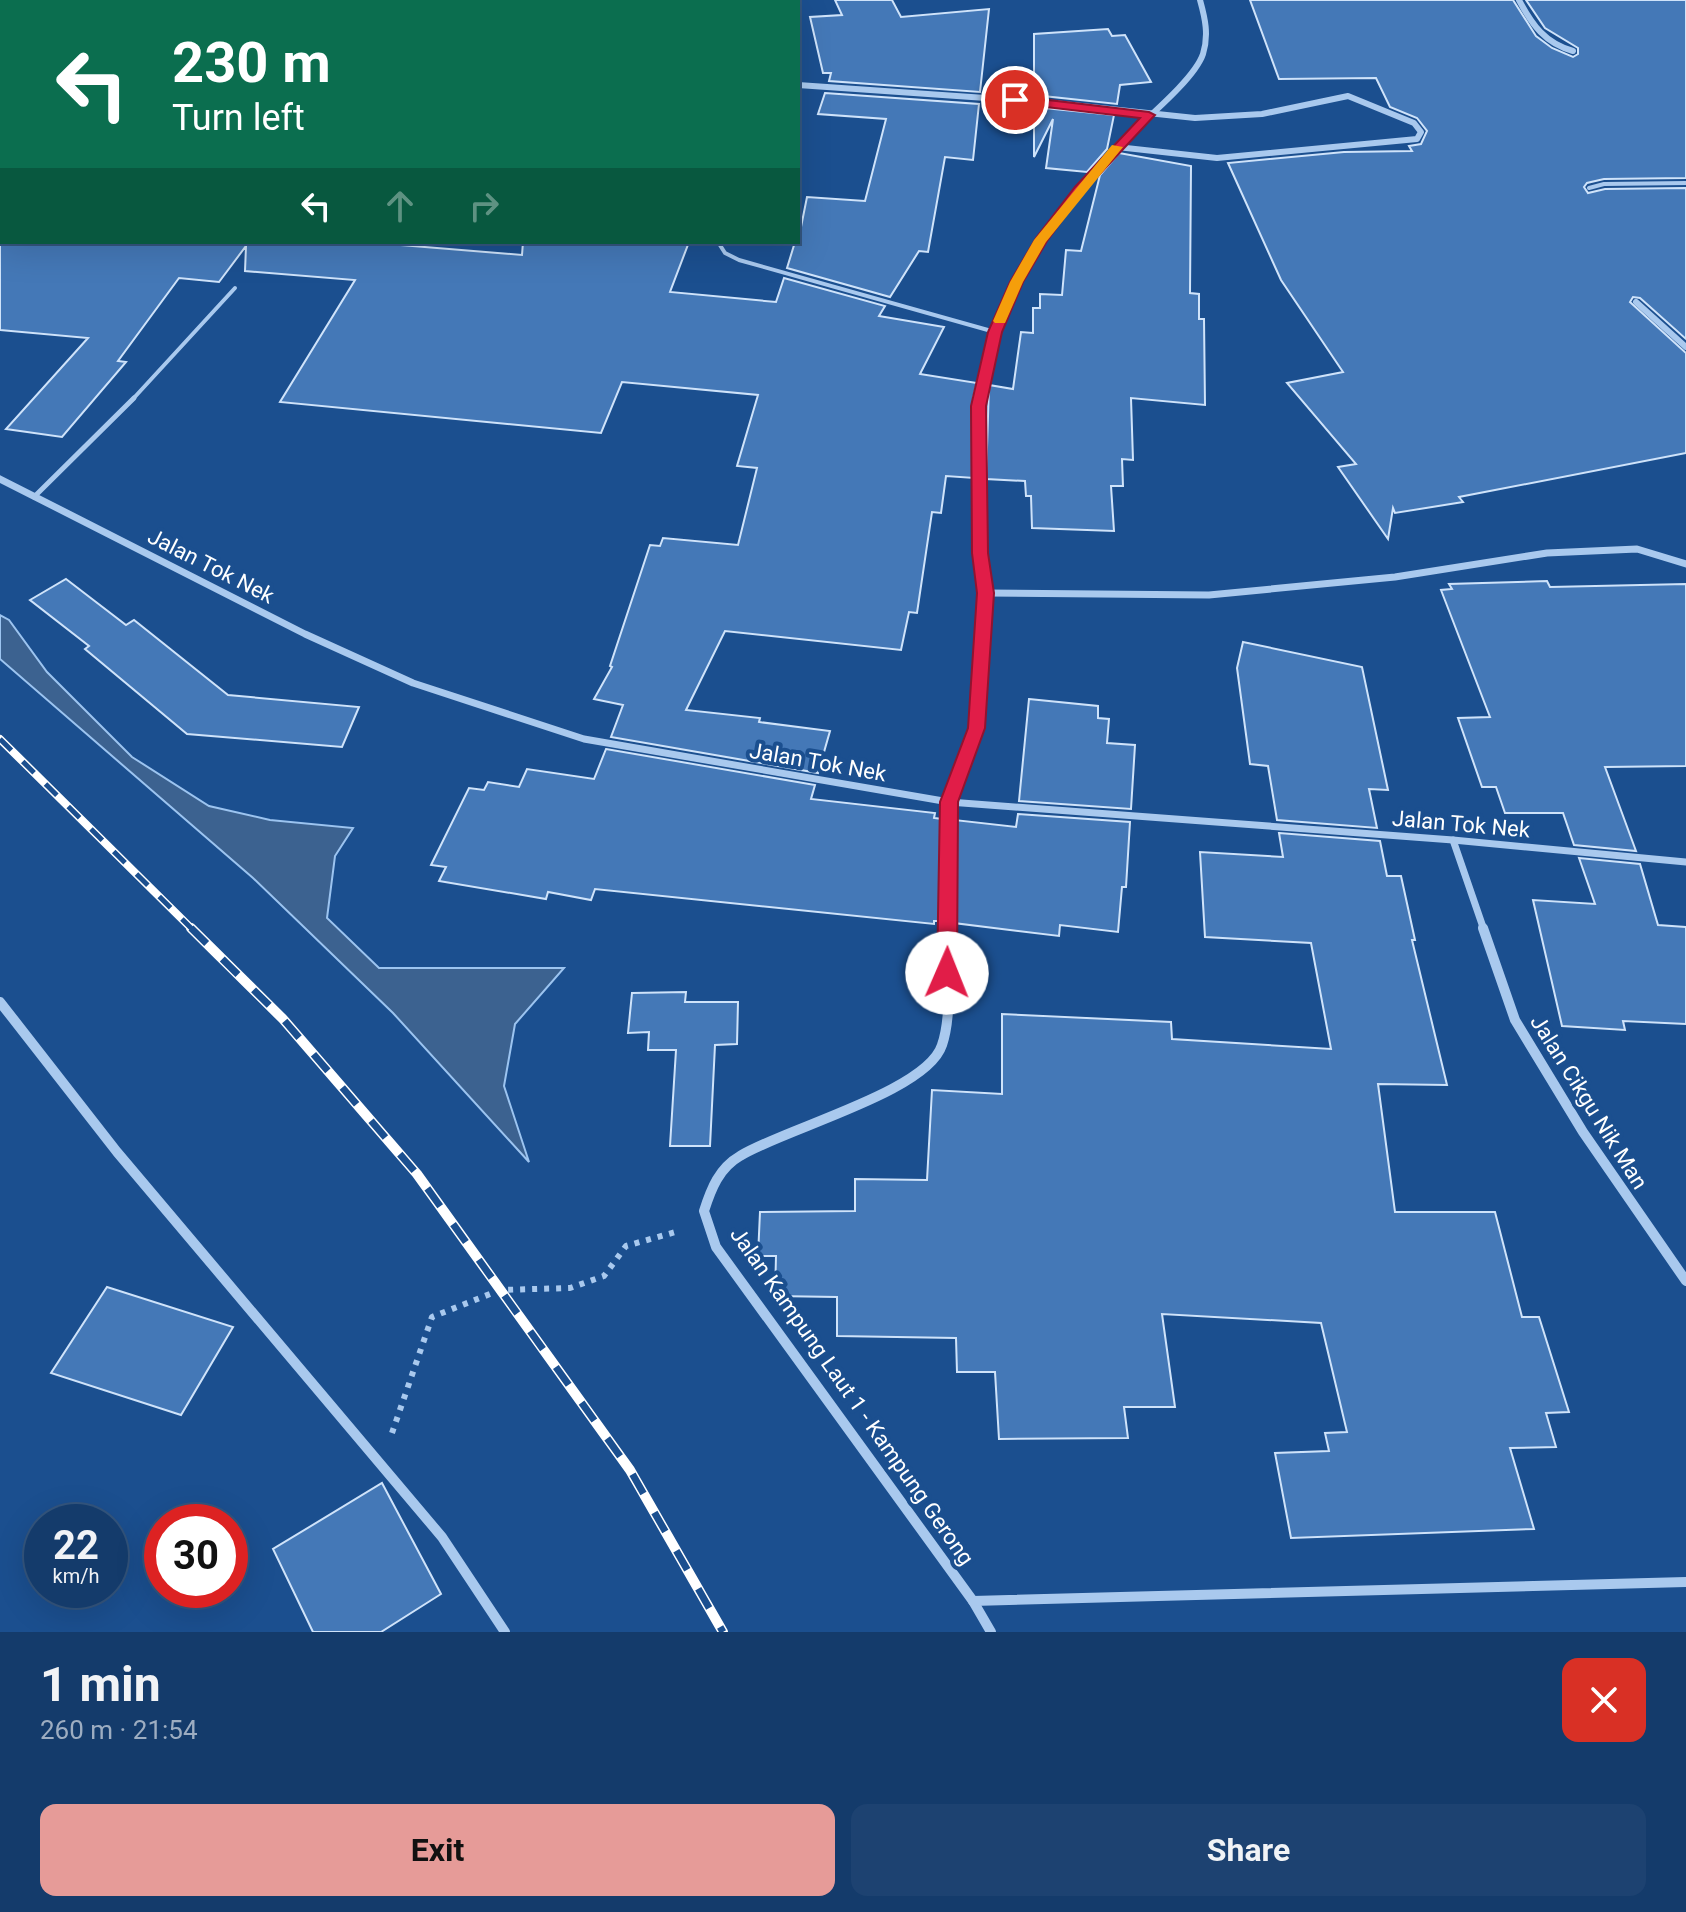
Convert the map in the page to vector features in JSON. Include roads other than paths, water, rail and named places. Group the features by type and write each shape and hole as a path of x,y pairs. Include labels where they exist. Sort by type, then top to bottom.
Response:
{"street":[{"name":"Jalan Kampung Laut 1 - Kampung Gerong","path":"991,1632 973,1601 716,1247 704,1211 712,1187 739,1156 879,1094 932,1062 942,1047 946,1025 949,802 976,728 986,593 980,553 978,406 995,332 1017,282 1041,240 1117,147 1179,86 1203,55 1207,24 1200,0"},
{"path":"1519,0 1532,26 1556,47 1573,51"},
{"path":"800,85 1044,102 1195,118 1262,114 1348,96 1414,123 1421,132 1421,136 1409,140 1241,157 1191,156 1117,147"},
{"path":"1636,302 1686,347"},
{"name":"Jalan Tok Nek","path":"0,479 305,634 413,683 584,739 949,802 1453,840 1686,862"},
{"path":"986,593 1209,595 1395,577 1547,553 1637,549 1686,564"},
{"name":"Jalan Cikgu Nik Man","path":"1453,840 1515,1020 1583,1132 1686,1281"},
{"path":"0,1002 117,1152 442,1537 505,1632"},
{"path":"973,1601 1686,1582"}],"lane":[{"path":"1589,188 1604,184 1686,183"},
{"path":"719,244 725,253 739,260 995,332"},
{"path":"34,497 113,421 235,288"}],"water":[{"path":"0,615 9,620 47,672 132,757 209,806 270,820 353,828 335,856 327,918 379,968 564,968 515,1024 504,1086 529,1162 393,1013 253,878 0,659"}],"railway":[{"path":"0,739 193,930"},
{"path":"191,928 283,1019 417,1174 630,1470 723,1632"}]}
